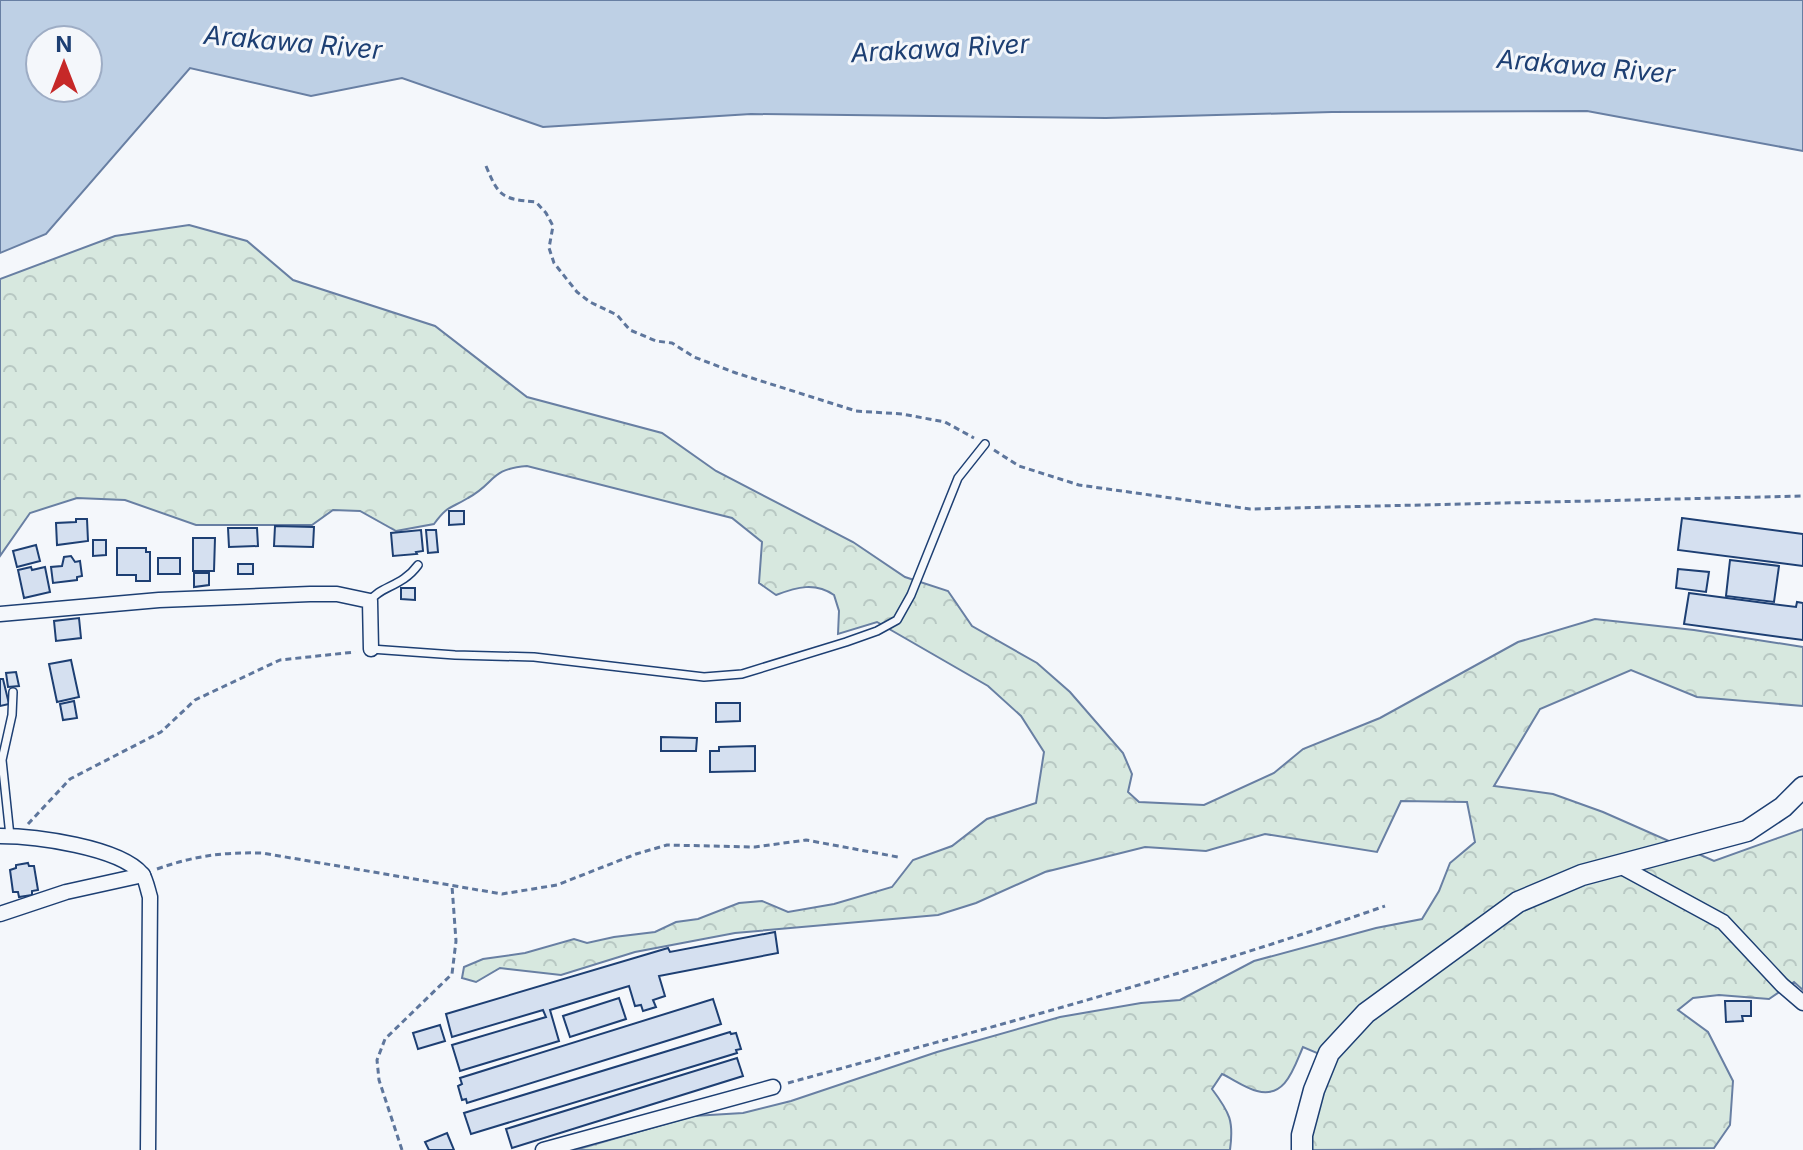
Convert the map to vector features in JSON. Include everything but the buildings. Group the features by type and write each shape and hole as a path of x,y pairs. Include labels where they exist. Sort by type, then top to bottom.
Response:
{"street":[{"path":"0,614 144,601 337,594 370,601 371,649"},
{"path":"1302,1150 1302,1135 1314,1090 1329,1053 1366,1013 1518,902 1582,875 1747,831 1783,807 1803,787"},
{"path":"9,836 108,852 143,875 150,897 148,1150"},
{"path":"1620,866 1723,922 1803,1003"},
{"path":"0,914 66,892 143,875"},
{"path":"543,1150 773,1087"}],"lane":[{"path":"371,649 534,657 704,677 742,674 846,642 897,620 911,595 958,478 985,444"},
{"path":"370,601 375,593 409,578 418,565"},
{"path":"9,836 2,760 12,715 13,692"}],"path":[{"path":"486,166 497,191 512,200 536,202 546,213 553,226 549,248 554,263 577,292 617,315 630,330 656,341 672,343 694,357 736,373 856,411 902,414 945,422 1019,466 1079,485 1250,509 1803,496"},
{"path":"9,836 70,779 161,732 195,700 280,660 371,649"},
{"path":"143,875 190,857 226,852 262,853 502,894 557,885 667,845 755,847 806,840 898,857"},
{"path":"402,1150 379,1080 377,1060 385,1039 452,974 456,941 452,886"},
{"path":"773,1087 1068,1006 1295,938 1385,906"}],"green space":[{"path":"189,225 247,241 293,280 435,326 527,397 662,433 716,471 853,542 905,577 948,591 972,626 1037,663 1070,692 1123,753 1132,774 1128,792 1139,802 1204,805 1274,773 1303,749 1380,718 1518,642 1595,619 1803,647 1803,706 1697,697 1631,670 1540,709 1494,786 1553,794 1603,812 1714,861 1803,829 1803,990 1794,982 1769,999 1719,995 1693,998 1678,1010 1708,1032 1733,1081 1730,1125 1714,1148 1306,1150 1322,1055 1303,1047 1288,1080 1275,1090 1257,1091 1222,1074 1212,1089 1229,1118 1230,1150 575,1150 693,1116 743,1113 791,1101 937,1052 1060,1017 1141,1003 1180,1000 1254,961 1376,928 1422,919 1439,891 1450,863 1475,842 1467,802 1401,801 1377,852 1265,834 1206,851 1145,847 1045,872 976,903 938,915 735,933 635,952 561,975 500,968 476,982 462,978 464,967 483,959 525,953 574,939 587,943 655,932 676,922 698,919 739,903 762,901 788,912 834,904 892,887 913,860 952,846 987,819 1036,803 1044,752 1021,716 988,686 877,622 838,634 839,611 834,595 827,591 806,587 776,595 759,583 762,542 732,518 527,466 499,473 477,492 446,510 434,524 396,531 360,511 333,510 312,525 196,525 125,500 77,498 30,513 0,556 0,279 115,236"}],"water":[{"name":"Arakawa River","path":"0,0 1803,0 1803,151 1587,111 1332,112 1106,118 751,114 543,127 402,78 311,96 190,68 46,234 0,253"}]}
